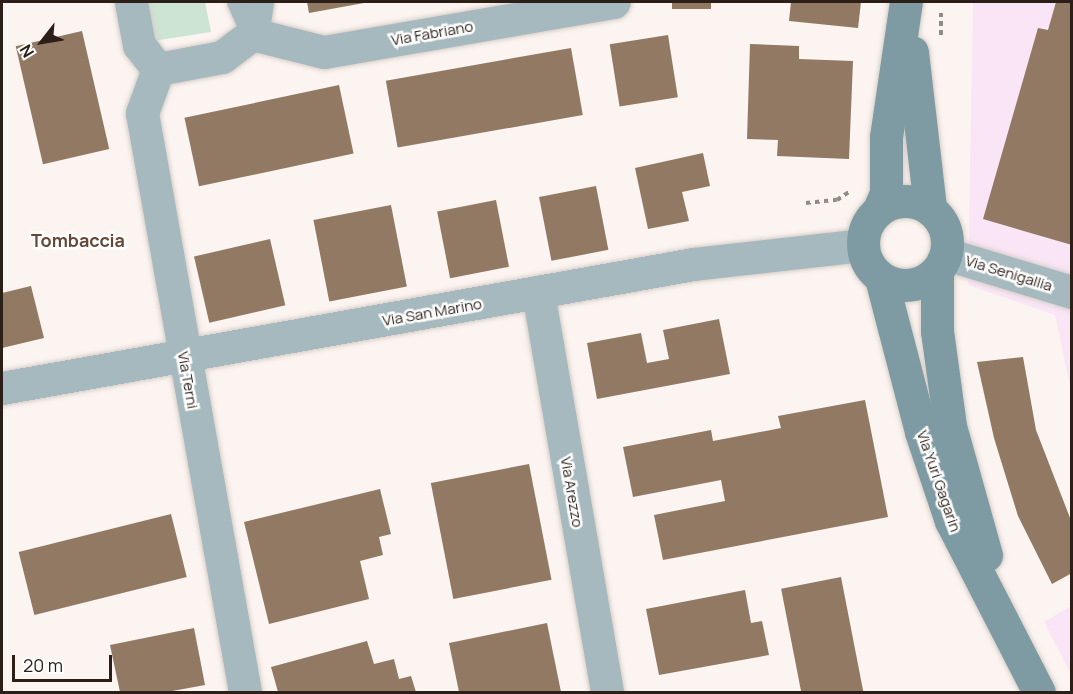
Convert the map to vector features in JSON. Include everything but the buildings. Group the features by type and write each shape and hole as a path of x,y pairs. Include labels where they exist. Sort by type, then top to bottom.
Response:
{"main road":[{"name":"Via Yuri Gagarin","path":"907,2 918,137 930,208 947,237 942,263 937,331 950,426 980,534 1034,683"},
{"name":"Via Yuri Gagarin","path":"907,2 886,137 886,193 879,209 870,219 863,245 868,264 881,278 921,432 951,521 1034,683"},
{"path":"879,209 904,201 930,208"},
{"path":"881,278 910,285 942,263"}],"street":[{"path":"131,2 139,45 158,69 222,57 252,34 257,2"},
{"name":"Via Fabriano","path":"252,34 324,52 614,2"},
{"name":"Via Terni","path":"158,69 142,112 245,693"},
{"name":"Via San Marino","path":"2,388 184,358 693,264 863,245"},
{"name":"Via Senigallia","path":"942,263 1071,292"},
{"name":"Via Arezzo","path":"538,292 607,693"}],"lane":[{"path":"237,2 252,34"}],"path":[{"path":"806,203 837,200 855,189"}],"shaded area":[{"path":"973,2 1071,2 1071,391 1055,315 968,285"},
{"path":"1071,606 1071,674 1044,622"}],"green space":[{"path":"146,2 205,2 211,32 153,41"}],"district":[{"name":"Tombaccia","path":"78,240"}]}
